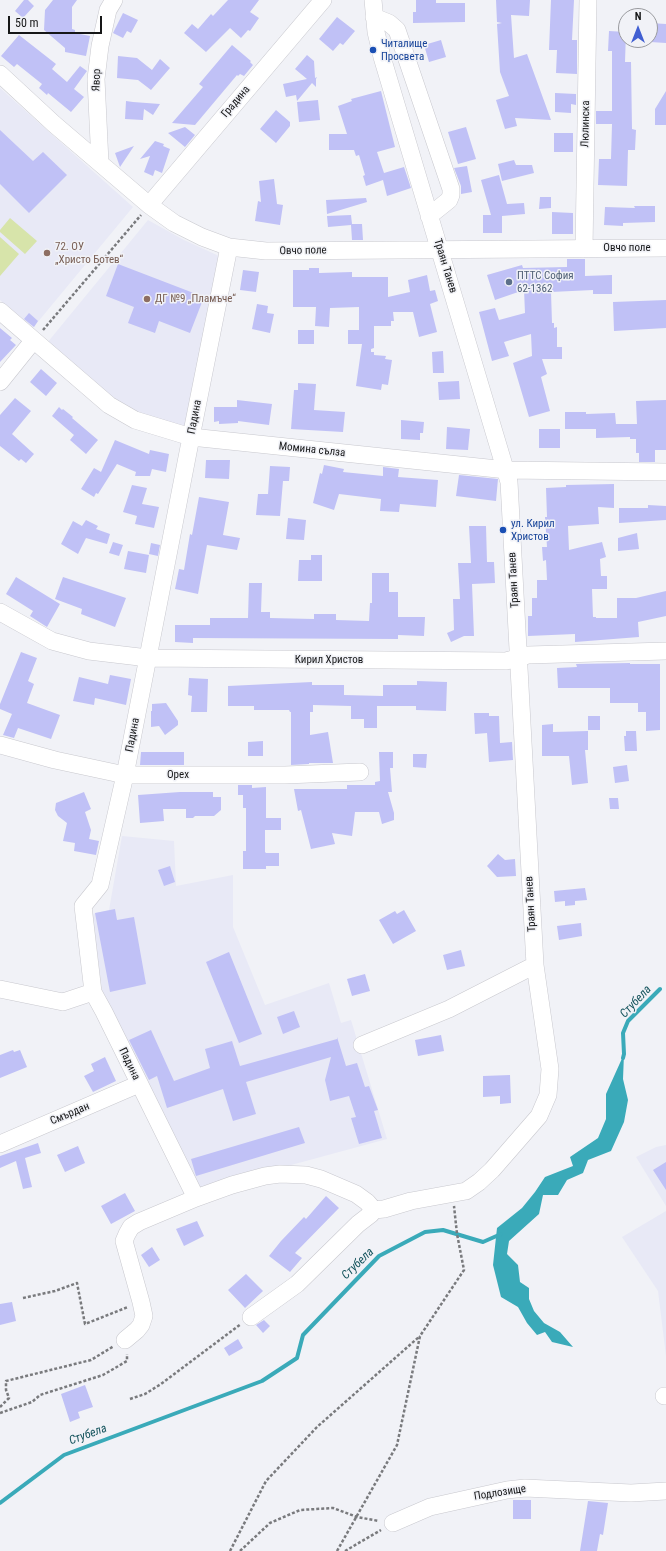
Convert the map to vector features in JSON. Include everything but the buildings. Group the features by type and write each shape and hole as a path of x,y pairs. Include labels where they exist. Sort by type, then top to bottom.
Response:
{"street":[{"name":"Явор","path":"100,163 96,79 100,46 108,10 114,0"},
{"name":"Градина","path":"149,205 323,0"},
{"name":"Траян Танев","path":"373,0 376,32 382,57 510,482 534,965 550,1069 548,1095 539,1116 492,1170 479,1182 466,1191 411,1201 384,1209 374,1210"},
{"name":"Люлинска","path":"584,249 588,0"},
{"path":"374,17 389,23 397,30 451,189 449,200 429,216"},
{"name":"Овчо поле","path":"0,74 54,124 149,205 174,223 202,237 229,247 266,251 666,248"},
{"name":"Падина","path":"196,1198 93,992 83,906 100,885 125,775 190,437 229,247"},
{"name":"Момина сълза","path":"0,311 109,405 135,420 190,437 507,470 666,472"},
{"path":"0,382 33,341"},
{"name":"Кирил Христов","path":"0,612 52,641 89,651 148,658 506,661 528,655 666,651"},
{"name":"Орех","path":"0,745 55,760 125,775 285,775 360,772"},
{"path":"362,1045 449,1009 534,965"},
{"path":"0,989 63,1002 93,992"},
{"name":"Смърдан","path":"0,1144 139,1084"},
{"path":"125,1340 141,1325 144,1316 142,1302 124,1241 131,1227 139,1222 196,1198 232,1185 265,1176 280,1174 294,1174 321,1179 356,1194 374,1210 297,1284 251,1317"},
{"name":"Подлозище","path":"393,1523 430,1507 507,1490 525,1488 631,1493 666,1491"}],"path":[{"path":"33,341 149,205"},
{"path":"230,1551 266,1481 317,1427 420,1336 464,1270 457,1234 453,1194"},
{"path":"23,1298 55,1292 77,1283 85,1324 142,1302"},
{"path":"130,1399 145,1394 161,1384 251,1317"},
{"path":"337,1551 397,1445 420,1336"},
{"path":"0,1407 9,1398 6,1390 6,1381 91,1360 125,1340 128,1356 127,1361 103,1375 40,1396 32,1402 0,1413"},
{"path":"240,1551 270,1523 300,1510 333,1508 357,1517 393,1523"},
{"path":"345,1551 393,1523"}],"shaded area":[{"name":"72. ОУ „Христо Ботев“","path":"0,88 133,207 32,329 0,300"},
{"name":"ДГ №9 „Пламъче“","path":"148,220 184,240 219,256 186,428 139,413 113,399 47,343"},
{"path":"122,836 174,841 176,886 233,875 233,927 265,1005 329,983 341,1023 351,1020 387,1139 199,1190 145,1082 102,990 92,914 109,910"},
{"path":"666,1145 666,1206 636,1157 656,1147"},
{"path":"666,1211 666,1356 658,1291 622,1237"}],"green space":[{"path":"10,218 37,241 25,254 0,232"},
{"path":"0,237 19,254 0,276"}],"water":[{"path":"624,1054 623,1079 628,1100 624,1122 611,1151 588,1160 583,1173 567,1180 558,1195 543,1195 539,1214 509,1241 507,1254 518,1265 520,1282 529,1288 529,1299 534,1311 544,1323 560,1332 573,1347 552,1342 545,1332 537,1335 527,1323 518,1307 501,1297 493,1265 497,1228 522,1208 545,1177 573,1166 570,1157 598,1138 606,1119 606,1094"}],"waterway":[{"name":"Стубела","path":"623,1058 623,1033 628,1021 660,989"},
{"name":"Стубела","path":"0,1503 64,1455 262,1381 297,1358 303,1335 379,1256 425,1232 443,1230 483,1242 501,1234"}],"place":[{"name":"Читалище Просвета","path":"373,50"},
{"name":"72. ОУ „Христо Ботев“","path":"47,253"},
{"name":"ПТТС София 62-1362","path":"509,282"},
{"name":"ДГ №9 „Пламъче“","path":"147,299"},
{"name":"ул. Кирил Христов","path":"503,530"}]}
